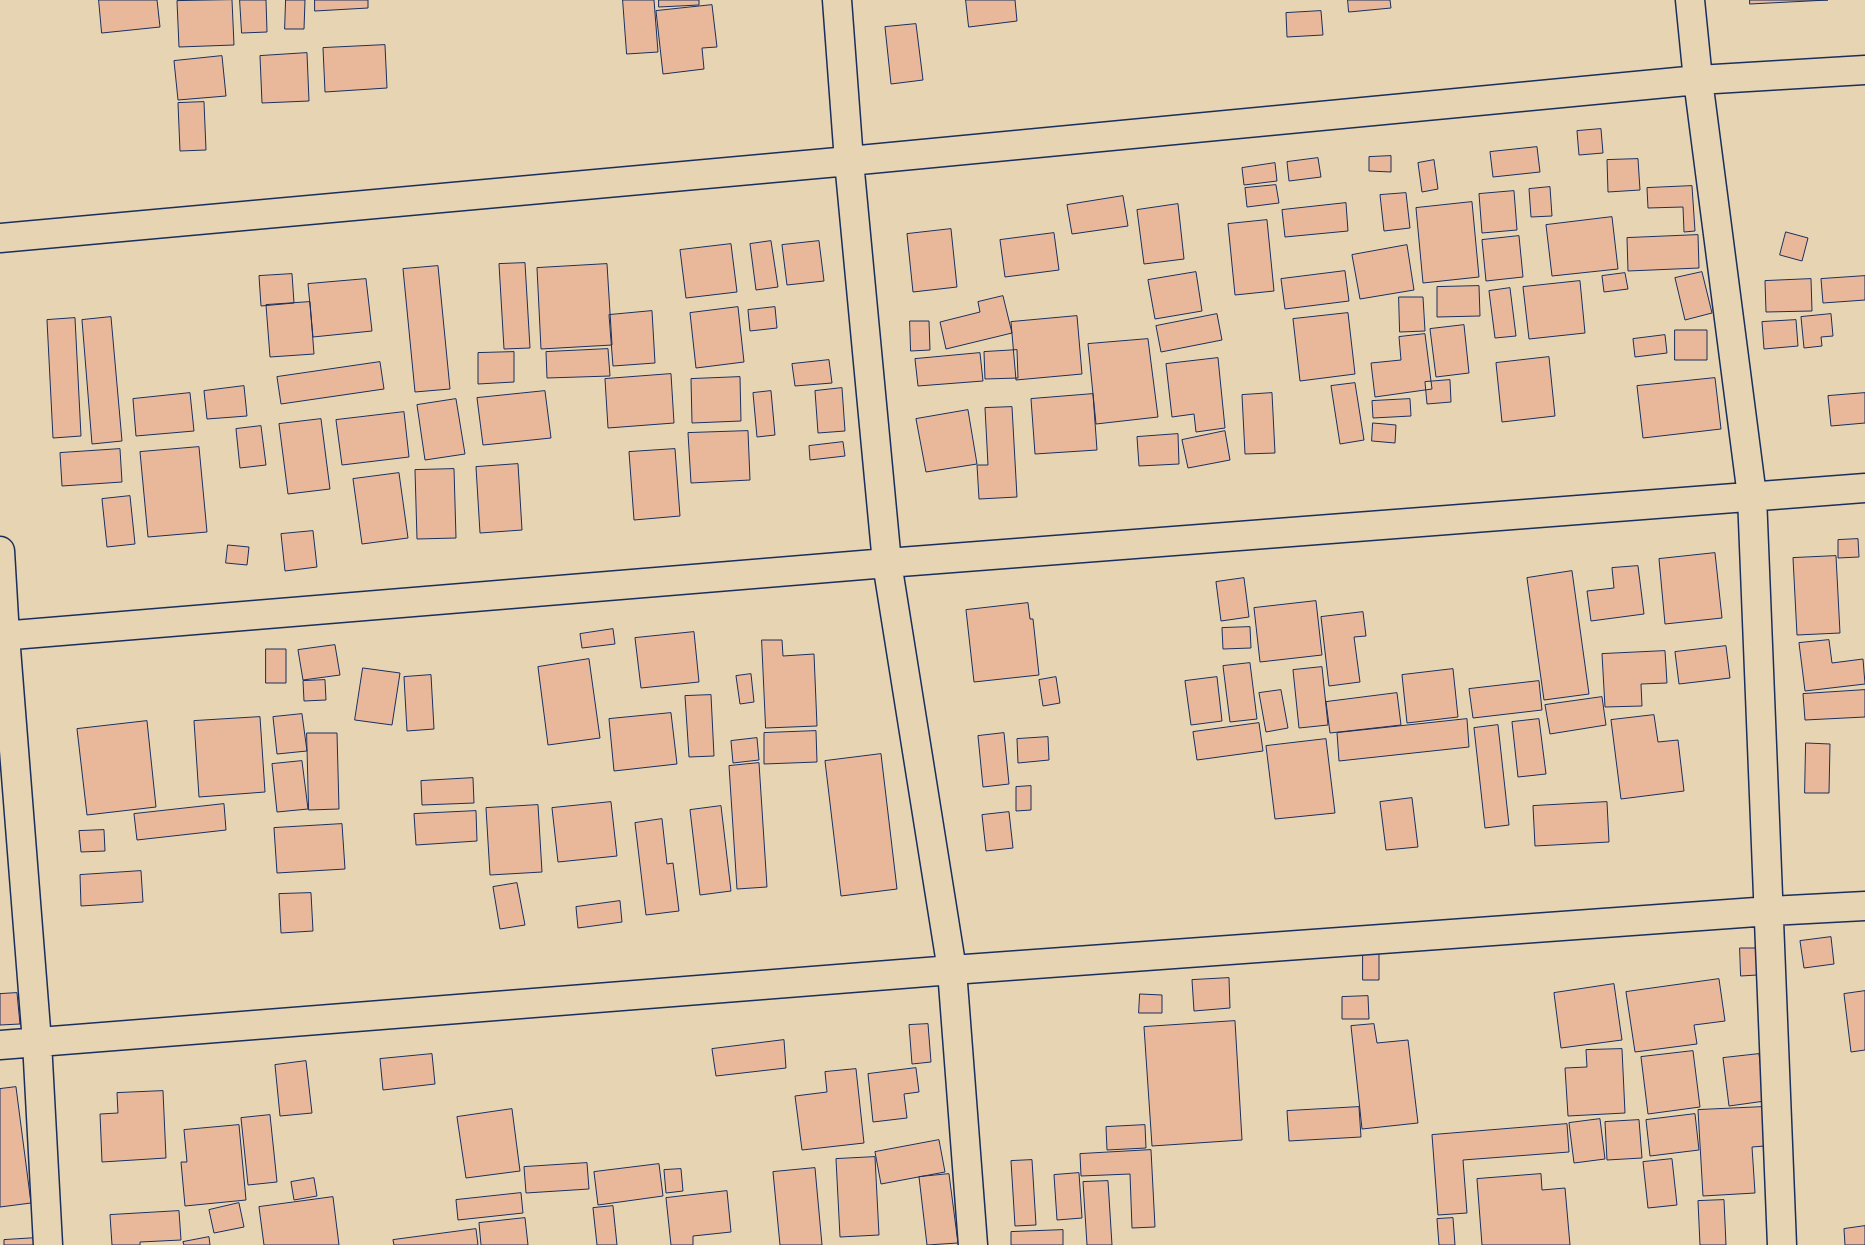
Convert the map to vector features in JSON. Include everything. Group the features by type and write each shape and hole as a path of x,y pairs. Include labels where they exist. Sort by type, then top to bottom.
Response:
{"street":[{"path":"837,0 849,161 886,563 952,970 974,1245"},
{"path":"1690,0 1698,80 1752,496 1782,1245"},
{"path":"0,238 849,161 1698,80 1865,70"},
{"path":"3,636 886,563 1865,488"},
{"path":"0,551 3,636 37,1042 48,1245"},
{"path":"0,1045 952,970 1770,911 1865,906"}],"building":[{"path":"99,0 157,0 160,27 102,33"},
{"path":"232,0 234,45 179,47 177,1"},
{"path":"240,0 266,0 267,32 242,33"},
{"path":"286,0 305,0 304,29 285,29"},
{"path":"315,0 368,0 368,8 315,11"},
{"path":"623,0 654,0 658,52 627,54"},
{"path":"659,0 699,0 699,5 659,7"},
{"path":"966,0 1015,0 1017,21 969,27"},
{"path":"1348,0 1390,0 1391,8 1349,12"},
{"path":"1750,0 1828,0 1750,4"},
{"path":"712,5 717,47 702,48 704,69 663,74 656,11"},
{"path":"1321,11 1323,35 1287,37 1286,13"},
{"path":"916,24 923,80 891,84 885,27"},
{"path":"385,45 387,88 325,92 323,48"},
{"path":"307,53 309,101 262,103 260,56"},
{"path":"222,56 226,96 178,100 174,61"},
{"path":"204,102 206,150 180,151 178,103"},
{"path":"1601,129 1603,153 1579,155 1577,131"},
{"path":"1537,147 1540,172 1493,177 1490,152"},
{"path":"1391,156 1391,172 1369,171 1369,157"},
{"path":"1318,158 1321,177 1289,181 1287,162"},
{"path":"1638,159 1640,190 1608,192 1607,160"},
{"path":"1434,160 1438,189 1422,192 1418,163"},
{"path":"1275,163 1277,181 1244,185 1242,168"},
{"path":"1276,185 1279,203 1247,207 1245,188"},
{"path":"1692,186 1695,231 1684,232 1683,207 1648,208 1647,188"},
{"path":"1550,187 1552,216 1531,217 1529,189"},
{"path":"1514,191 1517,230 1482,233 1479,194"},
{"path":"1406,193 1410,228 1384,231 1380,195"},
{"path":"1123,196 1128,226 1072,234 1067,205"},
{"path":"1472,202 1479,277 1423,283 1416,208"},
{"path":"1346,203 1348,231 1285,237 1282,210"},
{"path":"1178,204 1184,259 1144,264 1137,210"},
{"path":"1612,217 1618,269 1552,276 1546,225"},
{"path":"1267,220 1274,291 1235,295 1228,224"},
{"path":"951,229 957,287 913,292 907,234"},
{"path":"1786,232 1808,238 1802,261 1780,255"},
{"path":"1054,233 1059,270 1005,277 1000,240"},
{"path":"1698,235 1699,268 1628,271 1627,238"},
{"path":"1519,236 1523,277 1486,281 1482,240"},
{"path":"771,241 778,287 756,290 750,244"},
{"path":"819,241 824,281 787,285 782,245"},
{"path":"731,244 737,292 686,298 680,250"},
{"path":"1407,245 1414,290 1360,299 1352,255"},
{"path":"525,263 530,348 504,349 499,264"},
{"path":"607,264 612,345 541,349 537,268"},
{"path":"438,266 450,389 415,392 403,269"},
{"path":"1345,271 1349,301 1285,309 1281,279"},
{"path":"1196,272 1202,311 1155,319 1148,280"},
{"path":"1702,272 1712,313 1685,320 1675,278"},
{"path":"1625,273 1628,289 1604,292 1602,276"},
{"path":"292,274 294,303 261,306 259,276"},
{"path":"1865,276 1865,300 1823,303 1821,279"},
{"path":"366,279 372,331 313,337 308,284"},
{"path":"1811,279 1812,311 1766,312 1765,281"},
{"path":"1580,281 1585,333 1529,339 1523,287"},
{"path":"1479,286 1480,316 1437,317 1437,287"},
{"path":"1510,288 1516,336 1495,338 1489,291"},
{"path":"1003,296 1012,333 946,349 940,322 980,312 978,302"},
{"path":"1399,297 1423,297 1425,331 1400,332"},
{"path":"310,302 314,354 270,357 266,305"},
{"path":"738,307 744,362 696,368 690,313"},
{"path":"775,307 777,328 750,331 748,310"},
{"path":"652,311 655,363 613,366 609,315"},
{"path":"1348,313 1355,374 1300,381 1293,319"},
{"path":"1217,314 1222,340 1161,352 1156,326"},
{"path":"1831,314 1833,336 1821,337 1822,346 1804,348 1801,317"},
{"path":"1077,316 1082,374 1016,380 1011,322"},
{"path":"111,317 122,441 92,444 82,320"},
{"path":"75,318 81,436 53,438 47,320"},
{"path":"1796,320 1798,346 1764,349 1762,322"},
{"path":"910,321 929,321 930,350 911,351"},
{"path":"1464,325 1469,373 1436,377 1430,329"},
{"path":"1675,330 1707,330 1707,360 1675,360"},
{"path":"1425,334 1432,389 1375,397 1371,363 1401,360 1399,337"},
{"path":"1665,335 1667,353 1635,357 1633,339"},
{"path":"1148,339 1158,417 1096,424 1088,344"},
{"path":"608,349 610,376 547,378 546,352"},
{"path":"1017,350 1018,378 985,379 984,352"},
{"path":"514,352 514,382 478,384 478,353"},
{"path":"980,353 983,381 918,386 915,359"},
{"path":"1549,357 1555,416 1502,422 1496,363"},
{"path":"1218,358 1225,428 1196,432 1194,414 1172,417 1166,364"},
{"path":"829,360 832,383 795,386 792,364"},
{"path":"380,362 384,389 281,404 277,377"},
{"path":"671,374 674,423 608,428 605,379"},
{"path":"740,377 741,421 692,423 691,379"},
{"path":"1715,378 1721,429 1643,438 1637,386"},
{"path":"1450,380 1451,402 1427,404 1425,382"},
{"path":"1355,383 1364,440 1340,444 1331,386"},
{"path":"244,386 247,416 207,419 204,391"},
{"path":"842,388 845,431 818,433 815,391"},
{"path":"545,391 551,438 483,445 477,398"},
{"path":"771,391 775,435 757,437 753,393"},
{"path":"190,393 194,431 136,436 133,399"},
{"path":"1272,393 1275,453 1245,454 1242,395"},
{"path":"1865,393 1865,423 1831,426 1828,396"},
{"path":"1093,394 1097,450 1035,454 1031,399"},
{"path":"456,399 465,454 425,460 417,405"},
{"path":"1410,399 1411,416 1373,418 1372,401"},
{"path":"1012,407 1017,497 979,499 977,465 988,465 985,408"},
{"path":"968,410 977,464 926,472 916,419"},
{"path":"404,412 409,457 342,465 336,420"},
{"path":"321,419 330,489 288,494 279,424"},
{"path":"1373,423 1396,425 1395,443 1372,441"},
{"path":"261,426 266,465 240,468 236,429"},
{"path":"748,431 750,480 691,483 688,433"},
{"path":"1225,431 1230,460 1188,468 1182,440"},
{"path":"1178,434 1179,464 1139,466 1137,437"},
{"path":"843,442 845,456 810,460 809,446"},
{"path":"199,447 207,532 148,537 140,452"},
{"path":"120,449 122,482 62,486 60,453"},
{"path":"675,449 680,516 634,520 629,452"},
{"path":"518,464 522,530 480,533 476,467"},
{"path":"454,469 456,538 417,539 415,470"},
{"path":"399,473 408,538 362,544 353,479"},
{"path":"130,496 135,544 107,547 102,499"},
{"path":"313,531 317,567 285,571 281,534"},
{"path":"1858,539 1859,557 1838,558 1838,540"},
{"path":"228,545 249,547 247,565 226,563"},
{"path":"1715,553 1722,618 1665,624 1659,559"},
{"path":"1836,556 1840,633 1797,635 1793,558"},
{"path":"1638,566 1644,614 1591,621 1587,591 1614,588 1612,568"},
{"path":"1572,571 1589,694 1544,700 1527,578"},
{"path":"1244,578 1249,617 1221,621 1216,582"},
{"path":"1316,601 1322,655 1260,662 1254,608"},
{"path":"1028,603 1030,619 1033,619 1039,675 974,682 966,610"},
{"path":"1363,612 1366,636 1354,637 1360,682 1329,686 1321,617"},
{"path":"1250,627 1251,648 1223,649 1222,628"},
{"path":"613,629 615,644 582,648 580,634"},
{"path":"694,632 699,682 641,688 635,638"},
{"path":"762,640 782,640 783,656 814,654 817,726 766,728"},
{"path":"1829,640 1832,663 1863,659 1865,684 1805,691 1799,643"},
{"path":"335,645 340,675 303,680 298,650"},
{"path":"1726,646 1730,678 1679,684 1675,652"},
{"path":"266,649 286,649 286,683 266,683"},
{"path":"1665,651 1667,683 1641,684 1642,706 1605,707 1602,654"},
{"path":"589,659 600,738 548,745 538,667"},
{"path":"1250,663 1257,719 1230,722 1223,666"},
{"path":"1322,667 1328,725 1299,728 1293,670"},
{"path":"363,668 400,673 392,725 355,720"},
{"path":"1453,669 1458,717 1407,723 1402,675"},
{"path":"751,674 754,702 740,704 736,676"},
{"path":"431,675 434,729 407,731 404,677"},
{"path":"1056,677 1060,703 1043,706 1039,680"},
{"path":"1217,677 1222,721 1191,725 1185,681"},
{"path":"325,680 326,700 304,701 303,681"},
{"path":"1539,681 1542,710 1473,718 1469,689"},
{"path":"1281,690 1288,728 1266,732 1259,693"},
{"path":"1865,690 1865,717 1805,720 1803,694"},
{"path":"1397,693 1401,725 1330,733 1326,702"},
{"path":"711,695 714,756 689,757 685,696"},
{"path":"1602,697 1606,725 1550,734 1545,705"},
{"path":"671,713 677,764 614,771 609,719"},
{"path":"302,714 307,751 277,754 273,717"},
{"path":"1654,715 1658,742 1678,740 1684,791 1621,799 1611,720"},
{"path":"260,717 265,792 199,797 194,721"},
{"path":"1467,719 1469,747 1339,761 1337,733"},
{"path":"1539,719 1546,774 1518,777 1512,722"},
{"path":"147,721 156,807 87,815 77,729"},
{"path":"1259,723 1263,751 1197,760 1193,732"},
{"path":"1498,725 1509,825 1485,828 1474,728"},
{"path":"816,731 817,762 764,764 764,733"},
{"path":"307,733 337,733 339,809 309,810"},
{"path":"1004,733 1009,784 983,787 978,736"},
{"path":"1048,737 1049,760 1018,763 1017,739"},
{"path":"757,738 759,760 733,763 731,741"},
{"path":"1326,739 1335,813 1275,819 1266,746"},
{"path":"1806,743 1830,744 1829,793 1805,793"},
{"path":"881,754 897,889 841,896 825,761"},
{"path":"302,761 308,809 277,812 272,764"},
{"path":"759,763 767,887 737,889 729,766"},
{"path":"473,778 474,803 422,805 421,781"},
{"path":"1031,786 1031,810 1016,811 1016,787"},
{"path":"1412,798 1418,847 1386,850 1380,802"},
{"path":"611,802 617,856 558,862 552,808"},
{"path":"1607,802 1609,842 1535,846 1533,806"},
{"path":"224,804 226,830 137,840 134,814"},
{"path":"538,805 542,872 490,875 486,808"},
{"path":"721,806 731,891 700,895 690,810"},
{"path":"476,811 477,841 416,845 414,814"},
{"path":"1009,812 1013,848 986,851 982,815"},
{"path":"662,819 667,864 673,863 679,911 646,915 635,823"},
{"path":"342,824 345,869 277,873 274,828"},
{"path":"104,830 105,851 81,852 79,831"},
{"path":"141,871 143,902 81,906 80,875"},
{"path":"517,883 525,925 500,929 493,887"},
{"path":"311,893 313,931 281,933 279,894"},
{"path":"620,901 622,922 578,928 576,907"},
{"path":"1831,937 1834,964 1804,968 1800,941"},
{"path":"1363,947 1379,947 1379,980 1363,980"},
{"path":"1740,948 1756,948 1757,975 1741,976"},
{"path":"1229,978 1230,1008 1194,1011 1192,980"},
{"path":"1719,979 1725,1021 1694,1025 1697,1044 1635,1052 1626,992"},
{"path":"1614,984 1622,1040 1561,1048 1554,993"},
{"path":"1865,991 1865,1050 1851,1052 1844,994"},
{"path":"17,993 20,1024 0,1025 0,994"},
{"path":"1140,994 1162,995 1162,1013 1139,1013"},
{"path":"1368,996 1369,1019 1342,1019 1342,997"},
{"path":"1235,1021 1242,1140 1152,1146 1144,1027"},
{"path":"928,1024 931,1062 912,1064 909,1025"},
{"path":"1374,1024 1377,1043 1408,1040 1418,1123 1362,1129 1351,1026"},
{"path":"784,1040 786,1068 716,1076 712,1049"},
{"path":"1622,1049 1625,1113 1568,1116 1565,1068 1587,1067 1586,1050"},
{"path":"1693,1051 1700,1107 1648,1114 1641,1057"},
{"path":"432,1054 435,1084 383,1090 380,1059"},
{"path":"1759,1054 1765,1101 1729,1106 1723,1058"},
{"path":"306,1061 312,1113 280,1116 275,1065"},
{"path":"916,1068 919,1092 904,1094 907,1118 873,1122 868,1074"},
{"path":"856,1069 864,1143 802,1150 795,1096 827,1092 825,1072"},
{"path":"16,1087 31,1203 0,1207 0,1089"},
{"path":"163,1091 166,1158 102,1162 100,1114 118,1113 117,1093"},
{"path":"1359,1107 1361,1137 1289,1141 1287,1111"},
{"path":"1763,1107 1765,1146 1752,1147 1755,1193 1703,1196 1698,1110"},
{"path":"512,1109 520,1171 466,1178 457,1117"},
{"path":"1695,1114 1699,1150 1650,1156 1646,1120"},
{"path":"270,1115 277,1182 248,1185 241,1118"},
{"path":"1600,1119 1605,1159 1574,1163 1569,1123"},
{"path":"1639,1120 1642,1158 1607,1160 1605,1122"},
{"path":"1567,1124 1569,1152 1463,1160 1467,1213 1438,1215 1432,1135"},
{"path":"239,1125 246,1200 185,1206 181,1162 187,1162 184,1130"},
{"path":"1145,1125 1146,1148 1107,1150 1106,1127"},
{"path":"939,1140 945,1172 881,1184 875,1152"},
{"path":"1151,1150 1155,1227 1132,1228 1130,1174 1081,1176 1080,1154"},
{"path":"875,1157 879,1235 840,1237 836,1159"},
{"path":"1672,1159 1677,1205 1648,1208 1643,1162"},
{"path":"1032,1160 1036,1225 1015,1226 1011,1161"},
{"path":"587,1163 589,1189 526,1193 524,1167"},
{"path":"659,1164 663,1196 598,1205 594,1172"},
{"path":"815,1168 822,1245 780,1245 773,1172"},
{"path":"681,1169 683,1191 666,1193 664,1170"},
{"path":"1079,1173 1082,1218 1057,1220 1054,1175"},
{"path":"949,1174 958,1243 927,1245 919,1177"},
{"path":"1541,1174 1542,1190 1565,1188 1570,1245 1482,1245 1477,1179"},
{"path":"314,1178 317,1196 294,1200 291,1182"},
{"path":"1108,1181 1112,1245 1087,1245 1083,1182"},
{"path":"727,1191 731,1232 693,1236 693,1245 671,1245 666,1198"},
{"path":"521,1193 523,1213 458,1220 456,1200"},
{"path":"333,1197 339,1245 264,1245 259,1207"},
{"path":"1724,1200 1726,1245 1700,1245 1698,1201"},
{"path":"239,1203 244,1227 214,1233 209,1210"},
{"path":"613,1206 617,1245 597,1245 593,1208"},
{"path":"179,1211 181,1240 140,1242 140,1245 112,1245 110,1215"},
{"path":"525,1218 528,1245 481,1245 479,1223"},
{"path":"1453,1218 1455,1245 1439,1245 1437,1219"},
{"path":"1865,1226 1865,1245 1845,1245 1844,1229"},
{"path":"476,1229 478,1245 394,1245 393,1240"},
{"path":"1063,1230 1063,1245 1011,1245 1011,1232"},
{"path":"209,1237 210,1245 184,1245 183,1242"},
{"path":"36,1238 36,1245 4,1245 4,1240"}]}
